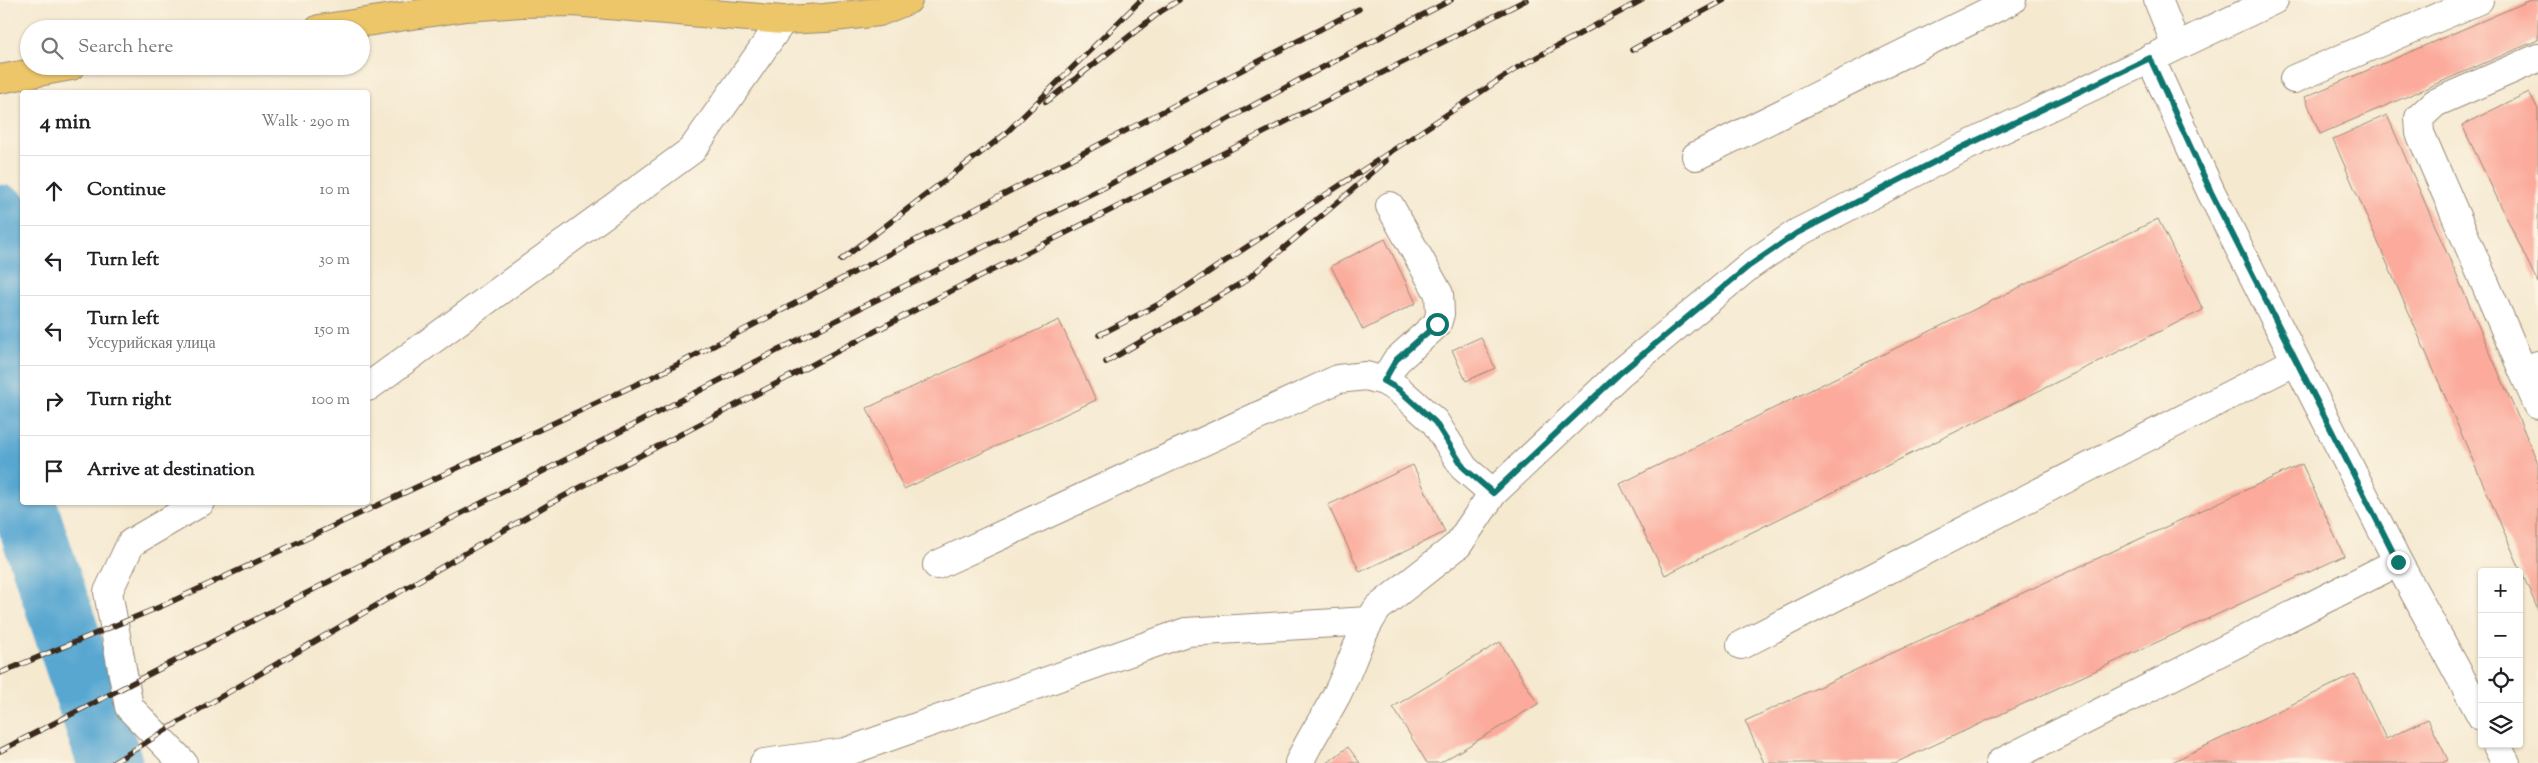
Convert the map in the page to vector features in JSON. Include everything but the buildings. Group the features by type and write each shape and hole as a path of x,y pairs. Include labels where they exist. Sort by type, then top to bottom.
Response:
{"main road":[{"path":"370,21 466,7 573,2 783,20 826,18 879,12 908,0"},
{"path":"0,79 22,75"}],"street":[{"path":"1696,156 2012,0"},
{"path":"2158,0 2176,45"},
{"path":"1300,763 1306,747 1340,689 1369,621 1387,599 1458,544 1493,493 1619,374 1749,266 1797,233 1965,146 2274,0"},
{"path":"2294,79 2479,0"},
{"path":"370,386 692,150 783,20"},
{"path":"2150,58 2211,192 2296,361 2398,562 2478,710"},
{"path":"2538,58 2435,103 2420,118 2420,133 2531,368 2538,406"},
{"path":"1384,381 1396,360 1437,324 1440,314 1439,294 1390,206"},
{"path":"1741,645 2296,361"},
{"path":"937,565 1338,379 1366,376 1384,381 1398,389 1435,422 1464,468 1493,493"},
{"path":"184,763 129,707 108,592 131,543 196,505"},
{"path":"2000,763 2398,562"},
{"path":"764,763 846,752 1186,632 1369,621"}],"waterway":[{"path":"0,217 8,224 17,484 20,494"},
{"path":"24,505 110,763"}],"railway":[{"path":"841,260 1004,135 1141,0"},
{"path":"1046,102 1160,12 1179,0"},
{"path":"0,751 862,307 1105,187 1312,73 1451,0"},
{"path":"113,763 200,709 549,504 951,291 1526,0"},
{"path":"1099,335 1165,301 1517,68 1642,0"},
{"path":"1632,50 1724,0"},
{"path":"0,673 162,606 665,371 1359,9"},
{"path":"1106,362 1245,281 1386,161"}],"route":[{"path":"1437,324 1409,346 1396,360 1384,381 1398,389 1435,422 1464,468 1493,493 1619,374 1749,266 1797,233 1965,146 2150,58 2211,192 2398,562"}]}
